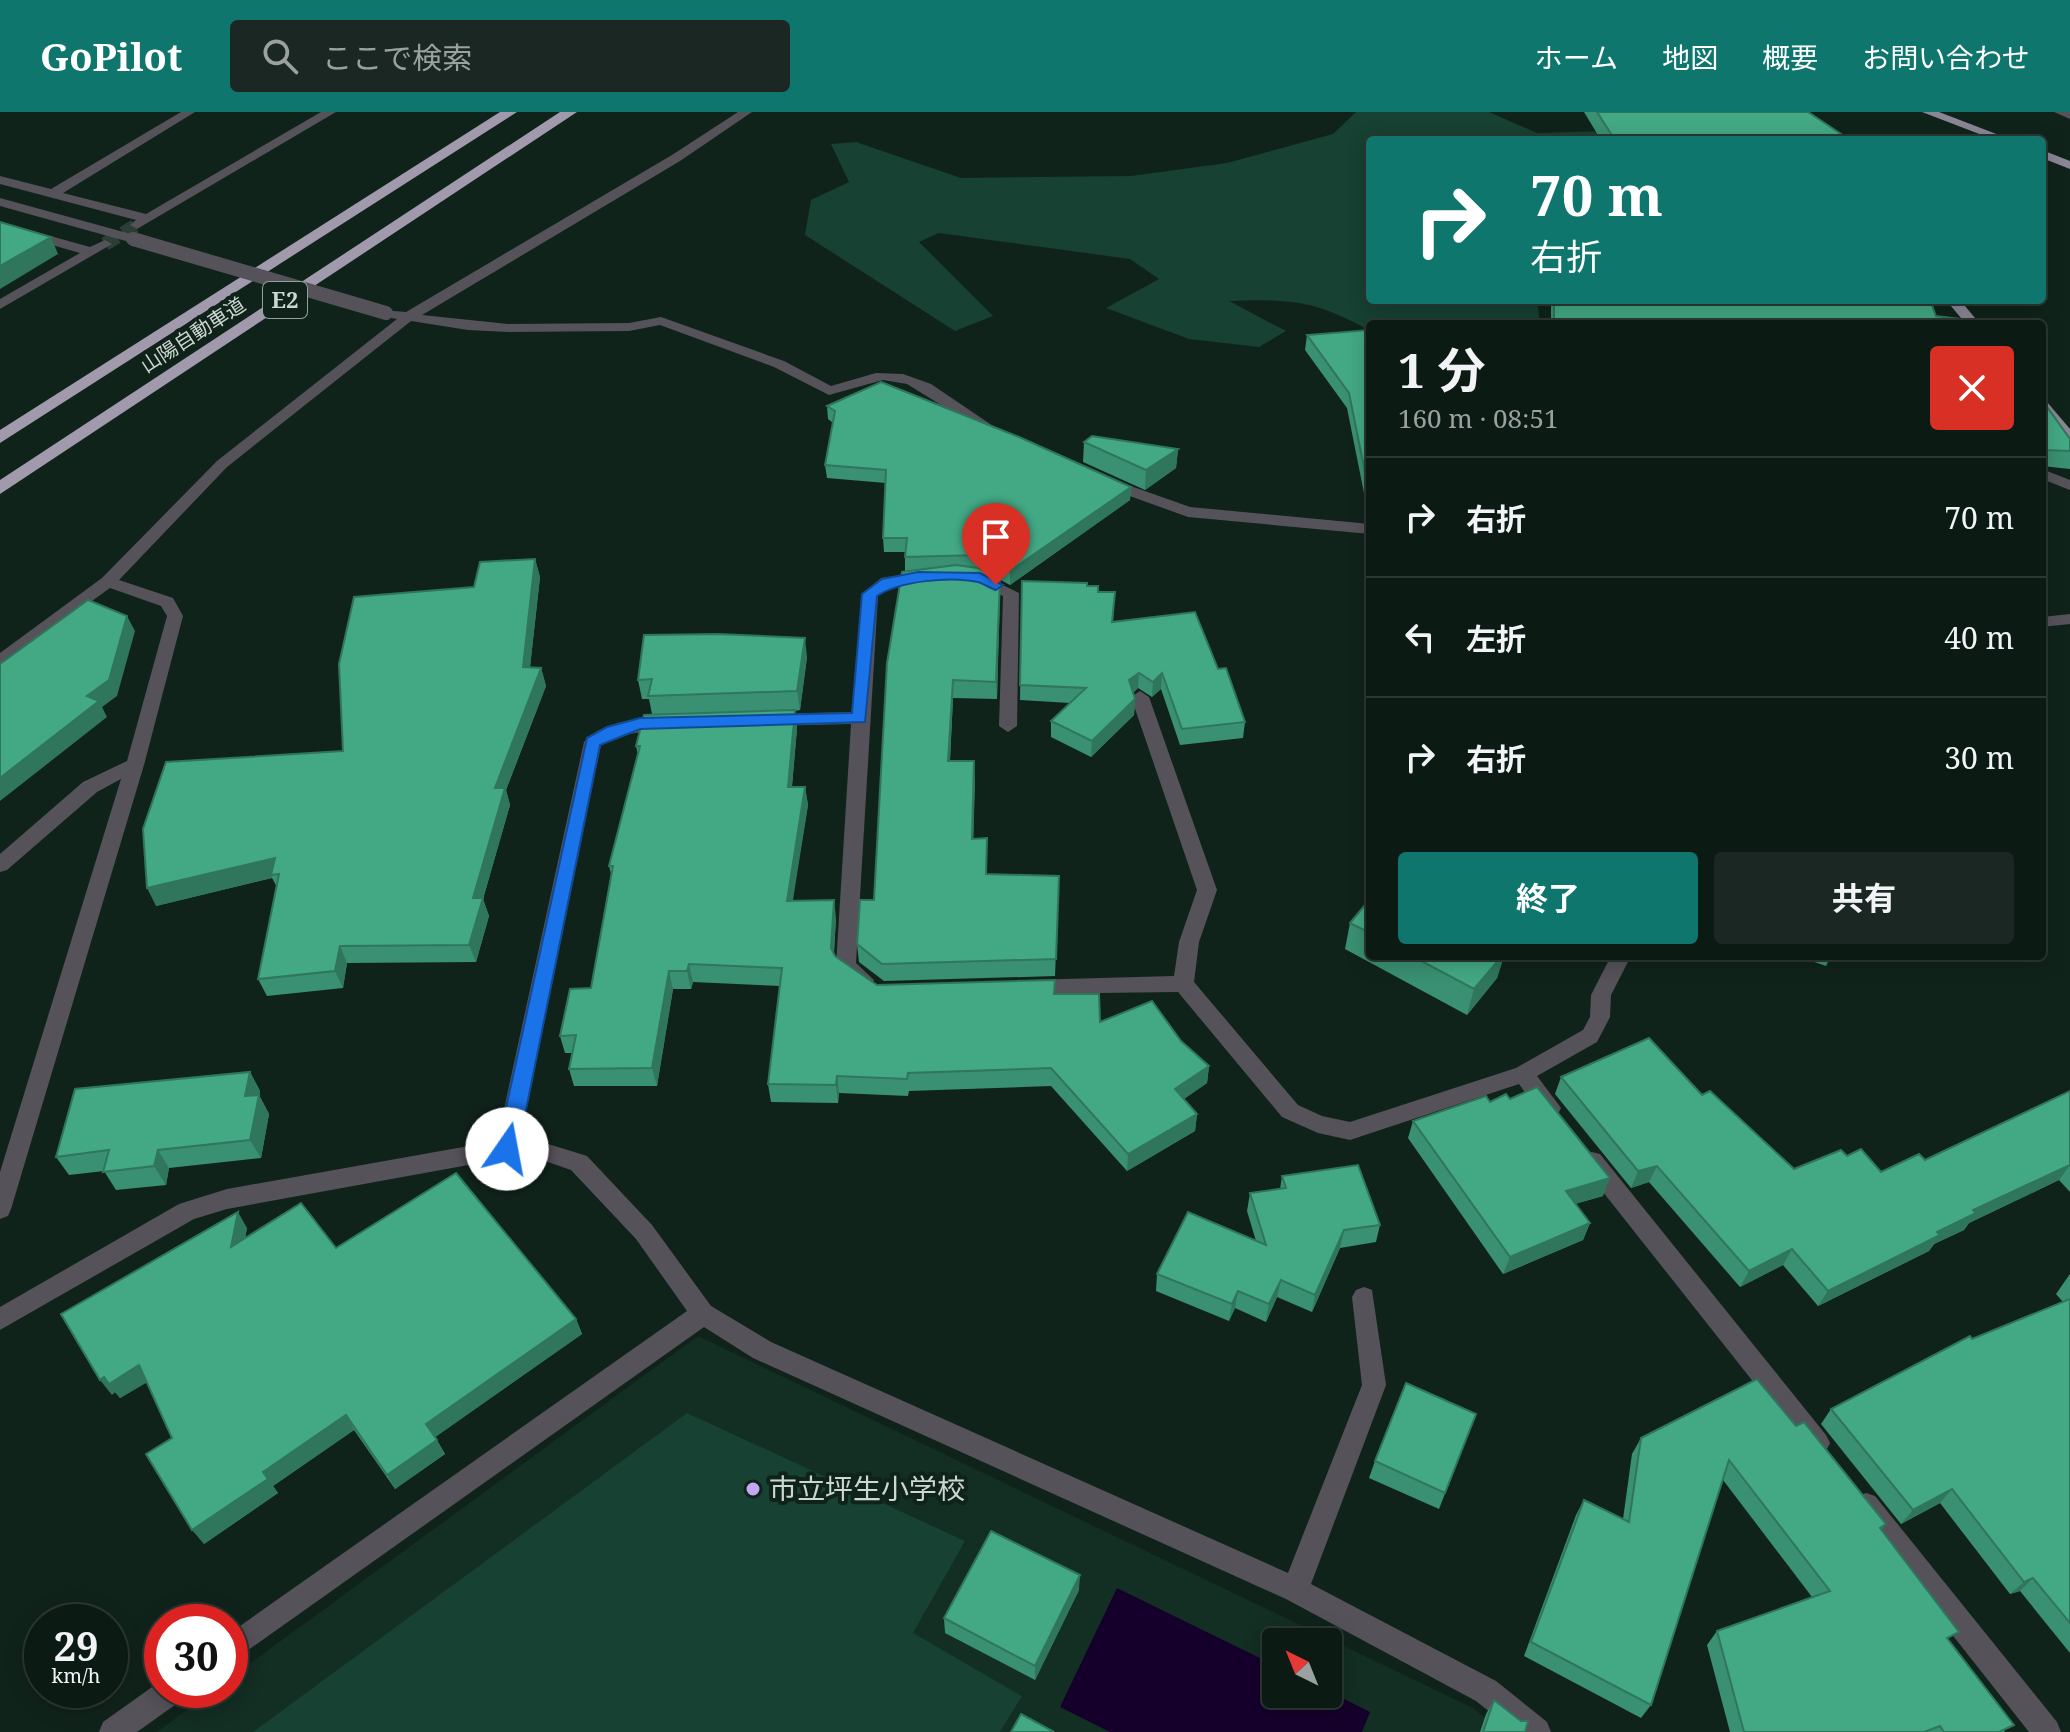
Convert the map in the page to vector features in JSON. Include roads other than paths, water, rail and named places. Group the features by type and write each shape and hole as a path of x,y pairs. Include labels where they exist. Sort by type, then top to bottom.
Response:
{"highway":[{"name":"山陽自動車道","path":"0,438 510,112"},
{"name":"山陽自動車道","path":"0,488 570,112"}],"main road":[{"path":"1928,112 1995,136"},
{"path":"2046,156 2070,165"},
{"path":"1956,304 1970,320"},
{"path":"2046,410 2070,439"}],"street":[{"path":"52,194 189,112"},
{"path":"0,202 139,228 330,112"},
{"path":"0,661 108,582 222,464 408,317 676,158 746,112"},
{"path":"2060,112 2070,115"},
{"path":"0,180 52,194 139,228 386,313 508,328 629,327 661,321 779,364 829,391 884,376 905,378 929,387 974,421 1000,433"},
{"path":"0,226 92,252"},
{"path":"0,305 105,244"},
{"path":"1091,476 1153,502 1188,512 1366,529"},
{"path":"2046,476 2070,485"},
{"path":"879,992 846,966 870,594 887,582 918,577 980,577 1011,593 1008,726"},
{"path":"0,1209 135,765 175,616 167,602 108,582"},
{"path":"2046,622 2070,619"},
{"path":"1140,697 1207,890 1189,942 1183,984 1290,1111 1318,1124 1350,1131 1523,1074 1590,1036 1600,1017 1601,995 1619,960"},
{"path":"750,721 860,718"},
{"path":"507,1149 593,742 613,731 640,724 687,723"},
{"path":"0,865 90,787 135,765"},
{"path":"1000,989 1183,984"},
{"path":"1523,1074 1563,1124"},
{"path":"0,1319 187,1211 227,1199 507,1149 545,1152 579,1163 644,1232 703,1314 762,1350 1295,1590 1486,1691 1537,1732"},
{"path":"1582,1149 1829,1459"},
{"path":"1295,1590 1374,1385 1364,1297"},
{"path":"248,1636 703,1314"},
{"path":"1849,1484 2047,1732"},
{"path":"113,1732 147,1708"}],"tunnel":[{"path":"105,244 137,225"}],"place":[{"name":"市立坪生小学校","path":"753,1489"}]}
